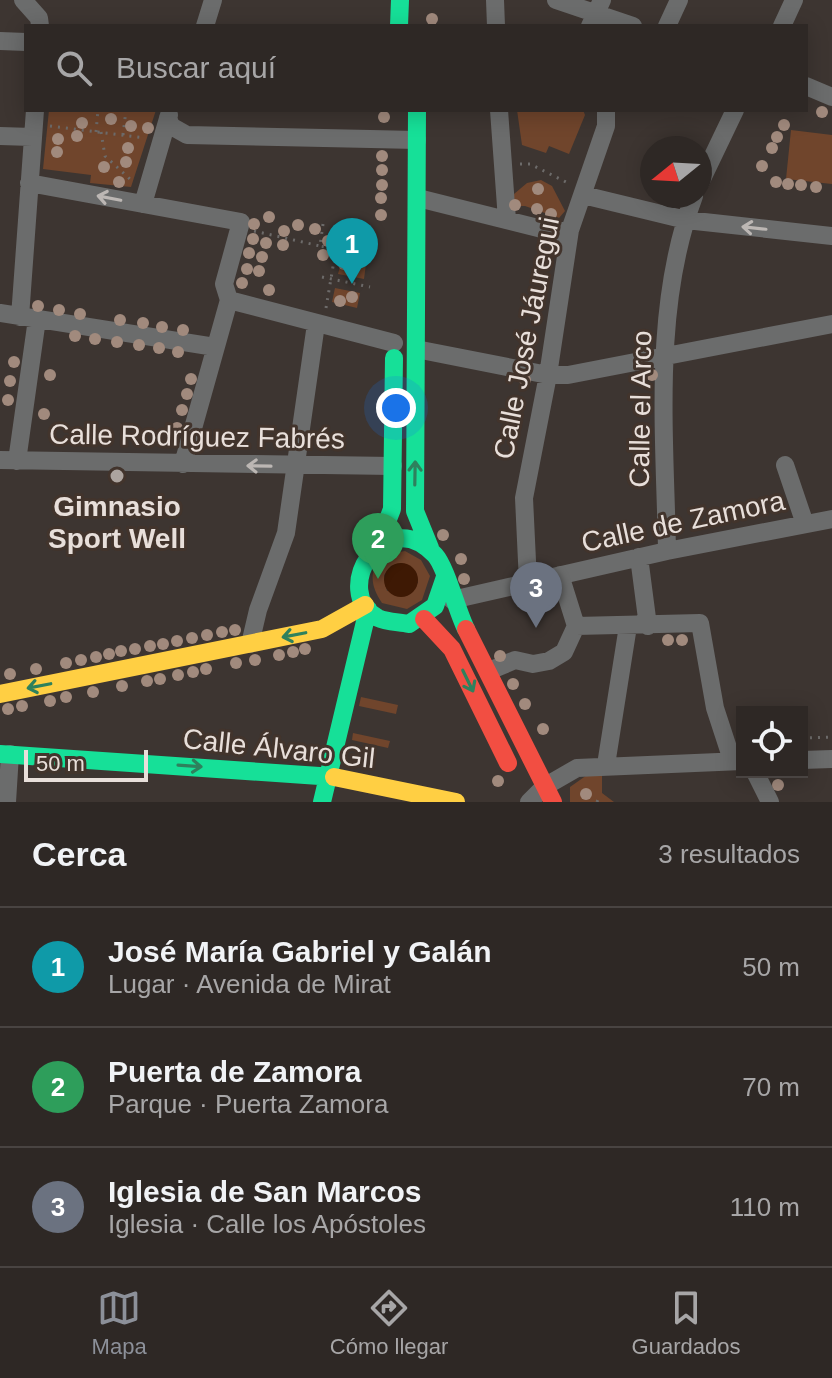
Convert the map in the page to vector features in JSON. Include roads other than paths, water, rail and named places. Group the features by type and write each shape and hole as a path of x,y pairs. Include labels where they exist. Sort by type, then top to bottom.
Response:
{"highway":[{"path":"399,24 400,0"},
{"path":"418,0 418,24"},
{"path":"417,112 415,511 430,548 440,561 452,600 549,794"},
{"path":"322,802 367,607 358,576 362,562 378,545 392,509 394,334"},
{"path":"378,545 404,538 430,548"},
{"path":"367,607 394,624 409,624 424,619 439,601 445,577"},
{"path":"0,694 322,629 367,607"},
{"path":"424,619 452,649 523,791"},
{"name":"Calle Álvaro Gil","path":"5,754 328,776 456,802"}],"street":[{"path":"23,0 39,18 40,24"},
{"path":"206,24 213,0"},
{"path":"495,0 496,24"},
{"path":"556,0 627,24"},
{"path":"668,24 679,0"},
{"path":"783,24 794,0"},
{"path":"0,41 24,42"},
{"path":"808,87 832,97"},
{"path":"499,112 507,220"},
{"name":"Calle José Jáuregui","path":"528,582 524,498 548,375 570,230 579,191 606,126 603,112"},
{"path":"712,158 734,112"},
{"path":"169,114 171,126 187,135 397,142 417,140"},
{"path":"145,199 169,114"},
{"path":"0,136 36,124 29,183 28,318 9,460"},
{"path":"29,183 145,199 241,225 224,284 229,300 183,464"},
{"path":"579,191 686,220 832,236"},
{"path":"418,198 554,232 570,230"},
{"name":"Calle el Arco","path":"667,551 663,356 690,208"},
{"path":"229,300 394,334"},
{"path":"0,313 215,347"},
{"path":"250,644 258,610 286,533 321,318"},
{"path":"416,349 548,375 568,375 832,324"},
{"name":"Calle Rodríguez Fabrés","path":"9,460 296,467 393,466"},
{"path":"785,465 805,524"},
{"name":"Calle de Zamora","path":"452,600 667,551 832,519"},
{"path":"639,557 652,626"},
{"path":"489,671 515,660 533,664 549,661 564,652 576,626 560,575"},
{"path":"576,626 700,623 715,708 736,758"},
{"path":"606,765 628,626"},
{"path":"5,754 7,802"},
{"path":"808,760 832,759"},
{"path":"523,791 549,794 577,768 736,760"},
{"path":"758,778 770,802"}],"place":[{"name":"José María Gabriel y Galán","path":"352,284"},
{"name":"Gimnasio Sport Well","path":"117,476"},
{"name":"Puerta de Zamora","path":"378,579"},
{"name":"Iglesia de San Marcos","path":"536,628"}]}
